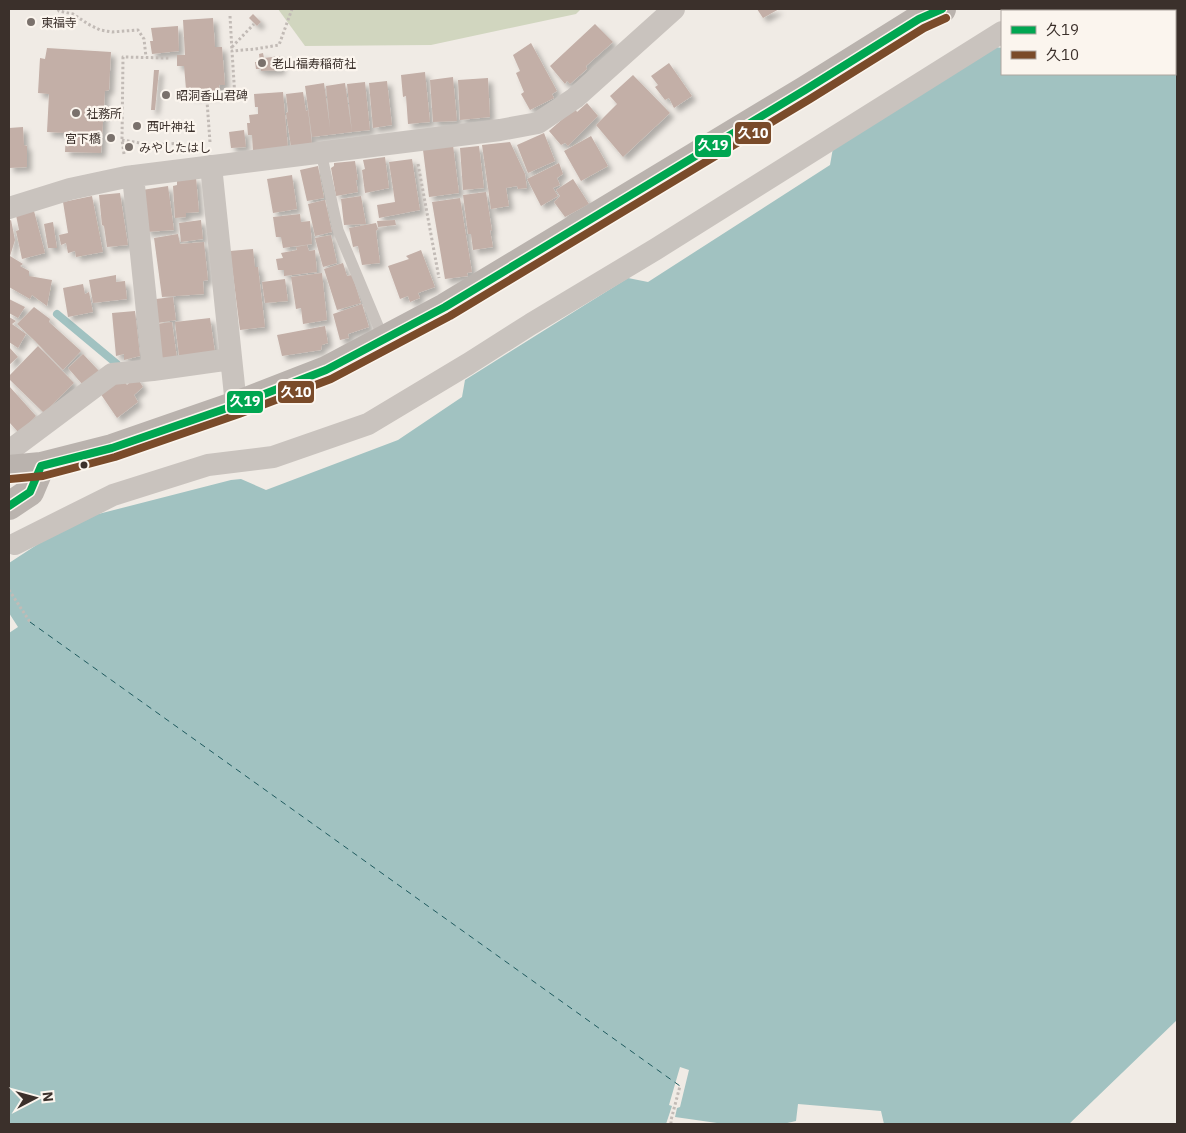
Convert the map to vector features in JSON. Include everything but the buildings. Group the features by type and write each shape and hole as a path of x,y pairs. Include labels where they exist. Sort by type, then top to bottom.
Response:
{"main road":[{"path":"9,469 41,466 112,448 236,405 326,370 444,307 805,90 919,19 942,9"},
{"path":"9,506 30,492 41,466"}],"street":[{"path":"9,208 70,189 130,177 500,130 538,123 575,98 674,9"},
{"path":"15,544 113,495 208,465 273,457 368,424 664,244 1001,33"},
{"path":"211,166 236,405"},
{"path":"130,177 153,370"},
{"path":"9,451 112,374 232,359"}],"lane":[{"path":"321,152 338,230 384,340"}],"path":[{"path":"58,9 59,11 73,14 100,30 112,32 138,30 144,39 146,58"},
{"path":"232,49 256,49 279,45 292,9"},
{"path":"211,166 207,101 235,98 230,16"},
{"path":"232,49 254,24"},
{"path":"130,177 122,140 124,57 169,58"},
{"path":"122,140 152,145 190,142"},
{"path":"414,141 444,307"},
{"path":"9,590 30,622"},
{"path":"671,1124 680,1086"}],"green space":[{"path":"278,9 581,9 576,14 431,45 305,46"}],"water":[{"path":"1177,9 1177,1020 1069,1124 884,1124 881,1111 798,1104 796,1121 783,1124 724,1124 675,1117 677,1108 680,1107 689,1070 680,1067 669,1105 672,1106 666,1124 9,1124 9,633 18,627 9,613 9,563 75,520 231,480 241,479 266,490 398,440 462,397 465,380 628,278 648,282 830,165 833,148 996,47 1001,48 1001,75 1176,75 1176,10 1078,10"}],"waterway":[{"path":"57,314 117,364"}],"ferry route":[{"path":"30,622 680,1086"}],"transit line":[{"name":"久19","path":"9,506 30,492 41,466 112,448 236,405 326,370 445,307 919,19 942,9"},
{"name":"久10","path":"10,479 43,476 115,457 239,414 331,379 450,316 924,28 946,18"}],"place":[{"name":"東福寺","path":"31,22"},
{"name":"老山福寿稲荷社","path":"262,63"},
{"name":"昭洞香山君碑","path":"166,95"},
{"name":"社務所","path":"76,113"},
{"name":"西叶神社","path":"137,126"},
{"name":"宮下橋","path":"111,138"},
{"name":"みやしたはし","path":"129,147"}]}
